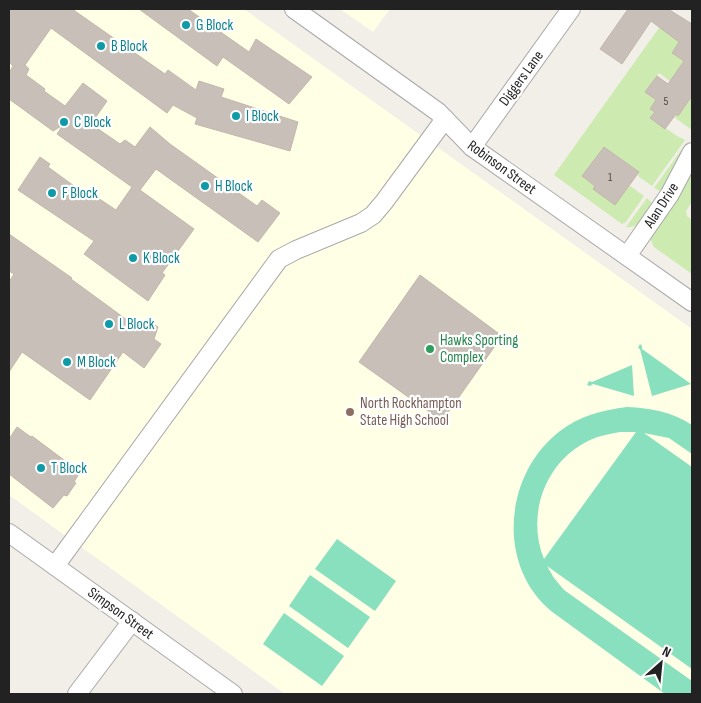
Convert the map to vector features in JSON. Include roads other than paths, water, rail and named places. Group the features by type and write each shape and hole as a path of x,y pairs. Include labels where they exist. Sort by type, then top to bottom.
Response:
{"street":[{"name":"Robinson Street","path":"294,9 438,112 472,147 692,302"},
{"name":"Diggers Lane","path":"472,147 571,9"},
{"path":"55,566 279,259 373,216 445,119"},
{"name":"Alan Drive","path":"627,256 670,194 692,152"},
{"name":"Simpson Street","path":"9,533 233,694"},
{"path":"77,694 132,621"}],"place":[{"name":"G Block","path":"186,25"},
{"name":"B Block","path":"101,46"},
{"name":"I Block","path":"236,116"},
{"name":"C Block","path":"64,122"},
{"name":"H Block","path":"205,186"},
{"name":"F Block","path":"52,193"},
{"name":"K Block","path":"133,258"},
{"name":"L Block","path":"109,324"},
{"name":"Hawks Sporting Complex","path":"430,349"},
{"name":"M Block","path":"67,362"},
{"name":"North Rockhampton State High School","path":"350,412"},
{"name":"T Block","path":"41,468"}]}
